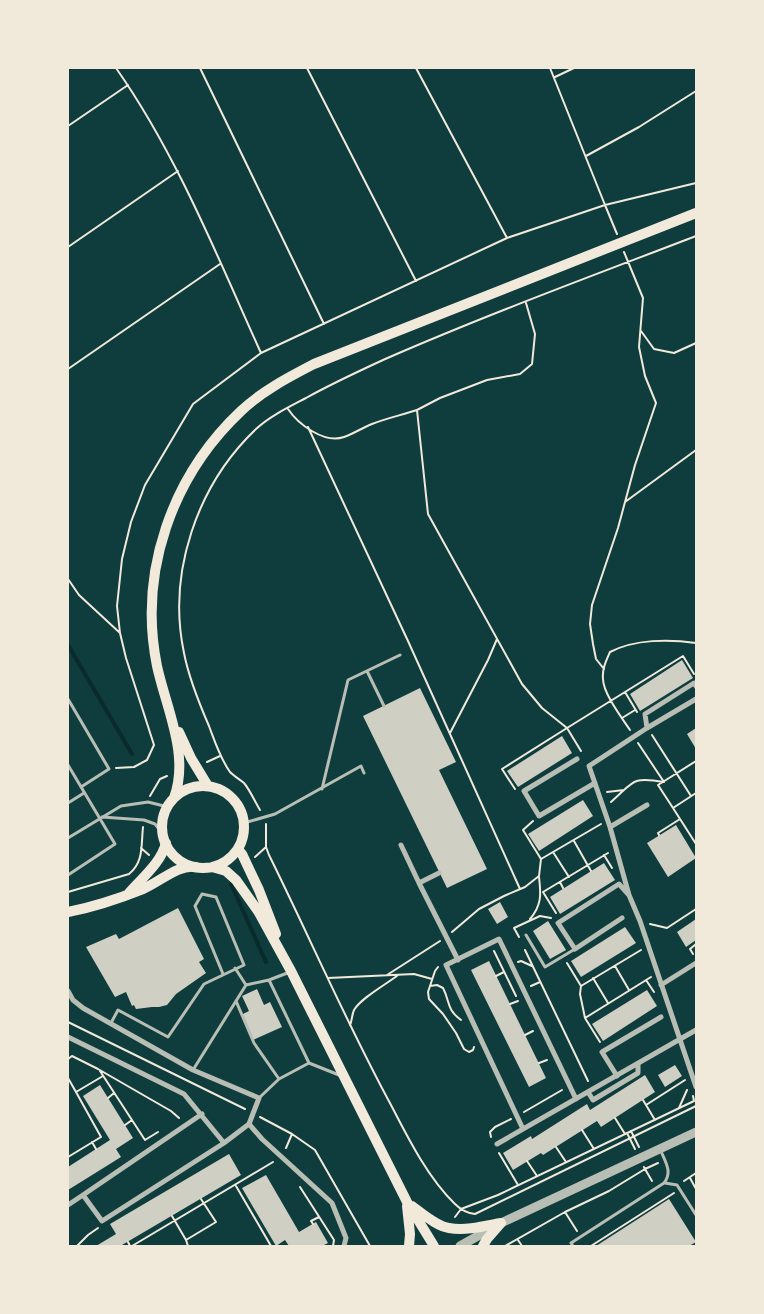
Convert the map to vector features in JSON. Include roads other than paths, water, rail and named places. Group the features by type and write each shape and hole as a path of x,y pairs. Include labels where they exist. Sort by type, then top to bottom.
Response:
{"main road":[{"path":"129,894 158,861 164,851 164,816 179,785 180,771 171,715 158,666 152,619 152,598 158,555 173,506 189,476 209,447 242,411 276,385 314,364 696,213"},
{"path":"171,715 191,758 208,786"},
{"path":"171,802 190,788 208,786 217,788 232,798 242,814 244,832 238,849 227,860 212,867"},
{"path":"165,839 170,850 181,861 196,867"},
{"path":"238,849 259,890 291,971"},
{"path":"68,912 92,907 144,889 187,866 212,867 226,871 236,880 258,911 291,971 342,1076 407,1202 434,1246"},
{"path":"407,1202 429,1218 449,1228 478,1227 501,1223"},
{"path":"407,1202 410,1234 409,1246"},
{"path":"483,1246 501,1223"}],"street":[{"path":"647,728 645,714 694,683 696,686"},
{"path":"696,699 634,736 590,766 629,895 640,921 658,984 696,1088"},
{"path":"577,759 524,791 539,816 595,783"},
{"path":"610,827 647,805"},
{"path":"401,845 458,960"},
{"path":"419,883 439,873"},
{"path":"622,918 575,949 559,922 619,884 629,895"},
{"path":"523,1129 446,965 499,939 576,1099"},
{"path":"658,984 696,963"},
{"path":"68,991 73,1000 83,1008 110,1024 193,1070 259,1098 249,1124 102,1221 83,1195"},
{"path":"617,1076 602,1052 661,1017"},
{"path":"496,1145 696,1030"},
{"path":"68,1037 184,1094 224,1142"},
{"path":"590,1091 593,1100 638,1073 638,1064"},
{"path":"68,1205 202,1114"},
{"path":"249,1124 262,1139 332,1203 346,1238 344,1246"},
{"path":"460,1246 501,1223 696,1132"}],"lane":[{"path":"322,789 348,680 400,655"},
{"path":"367,671 384,706"},
{"path":"68,699 109,769 81,787"},
{"path":"68,765 115,844 68,875"},
{"path":"244,823 275,814 361,766 364,773"},
{"path":"68,803 84,793"},
{"path":"68,838 121,806 148,802 171,802"},
{"path":"100,818 144,820 156,824 165,839"},
{"path":"110,1024 118,1010 168,1037 204,984 244,965 216,897 202,894 195,906 223,974"},
{"path":"526,935 544,967 575,949"},
{"path":"235,968 246,985"},
{"path":"193,1070 246,985 269,980 291,971"},
{"path":"269,980 309,1063 342,1076"},
{"path":"236,1000 254,1043 279,1079"},
{"path":"259,1098 279,1079 309,1063"},
{"path":"573,1246 571,1243 664,1183 668,1178 669,1172 660,1149"},
{"path":"664,1183 677,1185 696,1215"}],"waterway":[{"path":"68,645 132,754"},
{"path":"231,884 266,962"}]}
